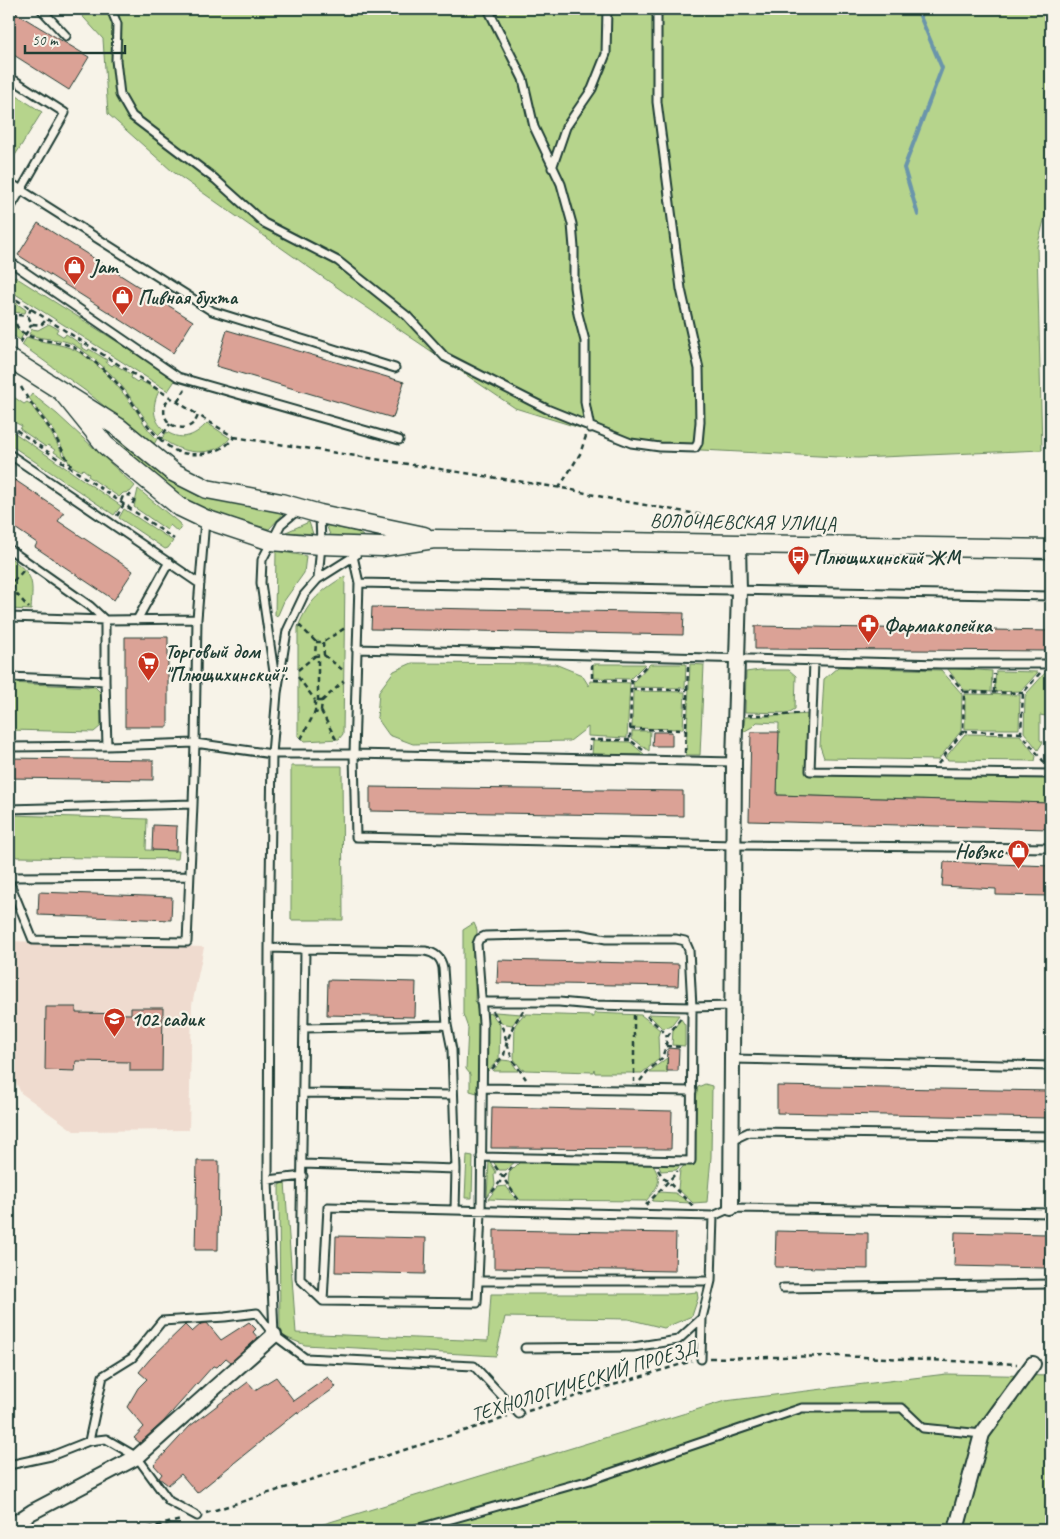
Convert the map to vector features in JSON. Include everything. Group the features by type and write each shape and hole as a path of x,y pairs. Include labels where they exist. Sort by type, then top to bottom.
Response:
{"street":[{"name":"ВОЛОЧАЕВСКАЯ УЛИЦА","path":"9,358 118,427 173,472 207,489 434,538"},
{"name":"ВОЛОЧАЕВСКАЯ УЛИЦА","path":"63,393 105,445 180,507 205,519 272,541 382,547 434,538 1051,549"},
{"path":"731,1208 735,845 734,762 739,591 738,543"},
{"path":"9,1527 32,1512 137,1457 274,1335"},
{"path":"956,1530 982,1434 1033,1364"}],"lane":[{"path":"41,9 66,36"},
{"path":"112,9 117,24 116,60 120,95 132,116 215,179 264,222 338,261 407,316 445,357 547,409 631,443 660,447 695,448 698,443 700,422 699,369 681,289 657,102 657,9"},
{"path":"488,9 523,78 534,127 561,184 572,224 574,287 585,341 586,402 590,428"},
{"path":"552,168 566,127 592,89 606,54 607,9"},
{"path":"9,78 65,113 9,210"},
{"path":"9,182 212,311 396,368"},
{"path":"9,261 178,377 399,440"},
{"path":"9,454 200,584"},
{"path":"277,692 261,583 262,560 282,524 300,508"},
{"path":"318,579 322,545 320,514"},
{"path":"190,876 9,879 33,940 187,942 190,876 193,804 198,619 205,519"},
{"path":"274,1335 268,1180 269,948 272,754 277,692 287,631 304,595 318,579 353,556 382,547"},
{"path":"9,549 90,606 105,620 107,746"},
{"path":"353,556 359,583 354,754 356,837 735,845 1051,848"},
{"path":"137,620 169,562"},
{"path":"359,583 1051,596"},
{"path":"9,617 105,620 198,619"},
{"path":"356,649 941,664 1049,664"},
{"path":"814,661 810,770 1049,774"},
{"path":"9,677 105,681"},
{"path":"9,746 107,746 195,743 272,754 734,762"},
{"path":"9,809 193,804"},
{"path":"306,949 300,1279 323,1301 477,1303 485,1157 482,1088 485,1002 477,944 482,937 579,934 606,939 678,939 685,941 689,950 692,1007 691,1161 485,1157"},
{"path":"269,948 419,950 434,953 441,959 447,1025 452,1050 456,1169 455,1210"},
{"path":"485,1002 559,1002 592,1005 692,1007 732,1006"},
{"path":"305,1028 447,1025"},
{"path":"732,1059 1051,1066"},
{"path":"482,1088 692,1091"},
{"path":"304,1093 453,1096"},
{"path":"731,1140 748,1132 1051,1136"},
{"path":"303,1164 456,1169"},
{"path":"268,1180 303,1176"},
{"path":"323,1301 328,1207 455,1210 481,1208 528,1213 700,1216 714,1216 731,1208 1051,1213"},
{"path":"701,1358 702,1318 711,1281 714,1216"},
{"path":"478,1281 711,1281"},
{"path":"783,1288 1051,1284"},
{"path":"89,1441 103,1376 132,1358 162,1321 257,1313 274,1335 305,1358 474,1366 519,1414"},
{"path":"525,1348 633,1348 678,1340 702,1318"},
{"path":"412,1530 590,1480 802,1408 902,1408 923,1428 982,1434"},
{"path":"9,1465 51,1456 89,1441 106,1439 137,1457 169,1501 197,1516"}],"path":[{"path":"9,295 234,437 559,488 709,516"},
{"path":"31,308 28,316 32,324"},
{"path":"9,314 28,316"},
{"path":"15,315 18,326 26,334 36,339 73,347 94,362 118,384 147,426 175,450 193,455 221,448 234,437"},
{"path":"32,324 41,325 47,319"},
{"path":"20,343 32,324"},
{"path":"178,401 188,386"},
{"path":"21,387 56,438 72,468"},
{"path":"170,396 164,408 165,419 170,424 179,428 185,428 198,415"},
{"path":"160,439 170,424"},
{"path":"9,425 174,539"},
{"path":"559,488 580,454 590,428"},
{"path":"117,516 123,503 123,496 130,496 134,492"},
{"path":"128,507 134,501 130,496"},
{"path":"13,590 14,581 24,570"},
{"path":"9,578 14,581"},
{"path":"9,590 13,590 31,610"},
{"path":"299,624 316,642 318,701 338,744"},
{"path":"316,642 324,642 344,628"},
{"path":"324,642 324,655"},
{"path":"298,670 317,656 324,655 344,671"},
{"path":"592,655 592,680 632,681"},
{"path":"630,740 632,681 655,656"},
{"path":"684,761 688,657"},
{"path":"930,772 963,731 964,692 941,664"},
{"path":"994,664 994,693"},
{"path":"1049,664 1023,693 1021,733 1044,762 1049,774"},
{"path":"298,677 318,701"},
{"path":"302,739 315,712 318,701 344,680"},
{"path":"631,689 687,690"},
{"path":"964,692 1023,693"},
{"path":"315,712 321,711"},
{"path":"736,715 812,714"},
{"path":"630,730 685,730"},
{"path":"963,731 1021,733"},
{"path":"589,759 590,740 630,740 653,760"},
{"path":"485,1002 503,1029 512,1059 534,1089"},
{"path":"482,1088 486,1077 504,1055 514,1024 528,1002"},
{"path":"637,1006 667,1037"},
{"path":"634,1090 637,1006"},
{"path":"634,1090 647,1072 662,1058 667,1037 680,1017 692,1007"},
{"path":"666,1046 692,1048"},
{"path":"485,1157 528,1213"},
{"path":"481,1208 506,1172 521,1158"},
{"path":"654,1161 662,1176 691,1203 700,1216"},
{"path":"640,1215 649,1201 688,1161"},
{"name":"ТЕХНОЛОГИЧЕСКИЙ ПРОЕЗД","path":"139,1530 197,1516 701,1358 840,1356 1051,1364"}],"shaded area":[{"path":"9,941 204,947 192,1005 189,1130 74,1131 21,1093 9,1068"}],"green space":[{"path":"76,9 1051,9 1051,194 1037,247 1042,450 858,458 642,447 515,408 344,292 172,171 108,114 103,39"},
{"path":"9,91 42,112 14,157 9,154"},
{"path":"9,273 176,379 168,391 9,290"},
{"path":"9,298 26,310 25,313 9,312"},
{"path":"9,316 13,317 16,327 23,335 20,340 9,333"},
{"path":"49,324 58,329 56,332 64,337 66,334 82,345 81,347 88,351 89,349 107,360 106,362 112,366 114,364 132,375 131,378 137,382 139,380 159,391 155,401 154,412 157,421 164,430 159,435 119,383 105,368 82,350 69,343 29,334 32,329 38,330"},
{"path":"27,337 75,350 93,362 117,386 131,403 148,430 157,439 153,446 87,392 22,345"},
{"path":"9,394 24,404 27,402 30,404 50,431 66,460 54,452 55,450 48,445 46,447 20,429 22,426 9,422"},
{"path":"32,394 57,414 135,486 130,492 123,493 119,497 88,476 89,474 83,469 81,471 70,465 55,432 29,398"},
{"path":"207,423 230,438 223,445 215,449 197,452 178,448 162,438 167,432 178,437 189,436"},
{"path":"105,428 174,483 202,498 286,511 269,529 201,509 172,493"},
{"path":"9,429 121,506 114,515 9,444"},
{"path":"138,489 179,523 181,527 178,532 170,525 167,530 134,507"},
{"path":"124,509 173,541 168,548 165,549 119,518"},
{"path":"309,522 313,534 286,532"},
{"path":"326,525 358,532 363,536 356,538 331,537"},
{"path":"276,551 306,556 304,573 284,601 278,615 275,616"},
{"path":"9,557 28,574 32,585 31,610 9,609"},
{"path":"345,576 343,734 339,739 305,741 298,736 298,627 311,603 329,586"},
{"path":"412,663 555,664 582,675 589,686 590,681 630,683 627,738 588,736 588,727 570,741 413,744 389,735 377,718 379,691 394,671"},
{"path":"593,664 645,664 630,679 593,678"},
{"path":"650,664 686,664 685,688 633,687 634,681"},
{"path":"690,664 704,665 700,755 686,755"},
{"path":"838,667 941,670 962,694 961,731 938,760 824,758 820,746 824,679"},
{"path":"947,668 992,671 991,692 964,690"},
{"path":"789,670 796,676 795,709 788,713 745,712 746,672"},
{"path":"996,671 1038,672 1021,691 994,692"},
{"path":"1046,672 1051,672 1051,717 1040,715 1040,740 1043,742 1038,750 1024,732 1025,697"},
{"path":"9,683 95,687 101,693 101,726 94,732 9,730"},
{"path":"633,691 685,692 683,729 632,728"},
{"path":"965,694 1020,695 1019,729 965,729"},
{"path":"812,714 810,770 1051,776 1051,829 1049,829 1050,803 777,795 779,723 757,722 743,732 745,717"},
{"path":"632,731 650,731 649,751 632,738"},
{"path":"965,734 1020,735 1036,756 1035,761 948,760 945,758"},
{"path":"593,741 630,742 645,755 592,755"},
{"path":"291,766 342,766 343,920 291,920"},
{"path":"9,815 147,819 146,850 179,851 178,859 17,857 9,852"},
{"path":"474,923 477,930 475,1000 480,1020 477,1093 470,1091 470,1074 466,1069 468,1028 463,1014 463,930"},
{"path":"495,1012 521,1014 512,1025 501,1023"},
{"path":"491,1013 500,1025 499,1059 488,1071 486,1070 487,1014"},
{"path":"594,1013 641,1015 660,1030 658,1036 659,1059 642,1073 595,1073 594,1069 593,1072 523,1069 523,1071 514,1059 515,1025 524,1014 524,1017 526,1014 594,1017"},
{"path":"648,1014 679,1015 670,1027 662,1028"},
{"path":"681,1019 685,1025 685,1046 672,1045 673,1030"},
{"path":"667,1058 667,1073 650,1073 650,1071"},
{"path":"502,1060 511,1061 518,1071 493,1071"},
{"path":"705,1084 712,1086 711,1157 707,1202 693,1203 678,1189 680,1170 692,1157 697,1090 698,1087"},
{"path":"467,1155 473,1156 472,1198 465,1198"},
{"path":"655,1157 690,1157 676,1170 661,1171"},
{"path":"518,1159 506,1170 499,1170 492,1160"},
{"path":"489,1160 496,1172 494,1175 495,1185 487,1197"},
{"path":"522,1160 651,1162 657,1174 658,1182 646,1201 520,1200 508,1184 509,1173"},
{"path":"285,1182 296,1333 488,1341 491,1294 676,1294 697,1292 698,1298 692,1316 664,1328 628,1319 505,1317 496,1356 305,1345 280,1335 279,1185"},
{"path":"506,1186 516,1200 488,1199 498,1187"},
{"path":"659,1192 675,1193 690,1203 652,1201"},
{"path":"946,1374 1051,1376 1051,1530 304,1530 725,1401"}],"building":[{"path":"9,9 89,57 69,90 9,52"},
{"path":"38,223 193,321 173,353 18,255"},
{"path":"227,330 404,382 393,418 216,366"},
{"path":"9,476 64,513 58,521 133,571 114,600 35,547 37,543 9,524"},
{"path":"372,607 684,613 683,635 371,629"},
{"path":"755,626 1051,631 1051,651 755,649"},
{"path":"125,637 168,637 168,727 125,727"},
{"path":"653,732 672,732 672,746 652,746"},
{"path":"751,732 779,732 777,795 1050,803 1049,829 749,821"},
{"path":"9,758 153,760 153,780 9,778"},
{"path":"370,787 683,791 683,816 370,811"},
{"path":"153,825 177,826 176,851 152,850"},
{"path":"944,862 1051,866 1051,896 996,895 996,889 942,886"},
{"path":"39,892 172,897 171,920 38,915"},
{"path":"498,960 679,964 678,986 497,983"},
{"path":"328,980 416,982 415,1017 327,1015"},
{"path":"46,1007 76,1007 76,1013 131,1014 131,1008 163,1008 162,1071 130,1071 130,1062 76,1061 75,1071 45,1070"},
{"path":"668,1048 679,1049 678,1071 667,1071"},
{"path":"777,1086 1050,1091 1049,1118 777,1113"},
{"path":"492,1107 672,1111 671,1149 491,1148"},
{"path":"197,1161 219,1161 218,1250 195,1250"},
{"path":"494,1230 676,1233 675,1271 494,1268"},
{"path":"776,1231 868,1233 868,1269 775,1267"},
{"path":"955,1232 1046,1234 1045,1268 954,1266"},
{"path":"336,1236 426,1238 425,1274 335,1272"},
{"path":"249,1322 256,1329 253,1332 258,1338 231,1362 226,1358 217,1367 213,1366 164,1421 140,1443 134,1438 144,1427 127,1407 138,1388 147,1379 139,1372 150,1359 185,1325 192,1332 201,1324 207,1323 221,1340"},
{"path":"276,1377 294,1401 328,1377 336,1387 298,1414 297,1412 197,1493 181,1474 168,1485 159,1478 162,1474 154,1465 190,1426 248,1382 255,1390"}],"waterway":[{"path":"917,9 942,68 904,168 918,215"}],"place":[{"name":"Jam","path":"75,285"},
{"name":"Пивная бухта","path":"122,316"},
{"name":"Плющихинский ЖМ","path":"798,576"},
{"name":"Фармакопейка","path":"868,644"},
{"name":"Торговый дом \"Плющихинский\".","path":"149,682"},
{"name":"Новэкс","path":"1019,870"},
{"name":"102 садик","path":"115,1038"}]}
